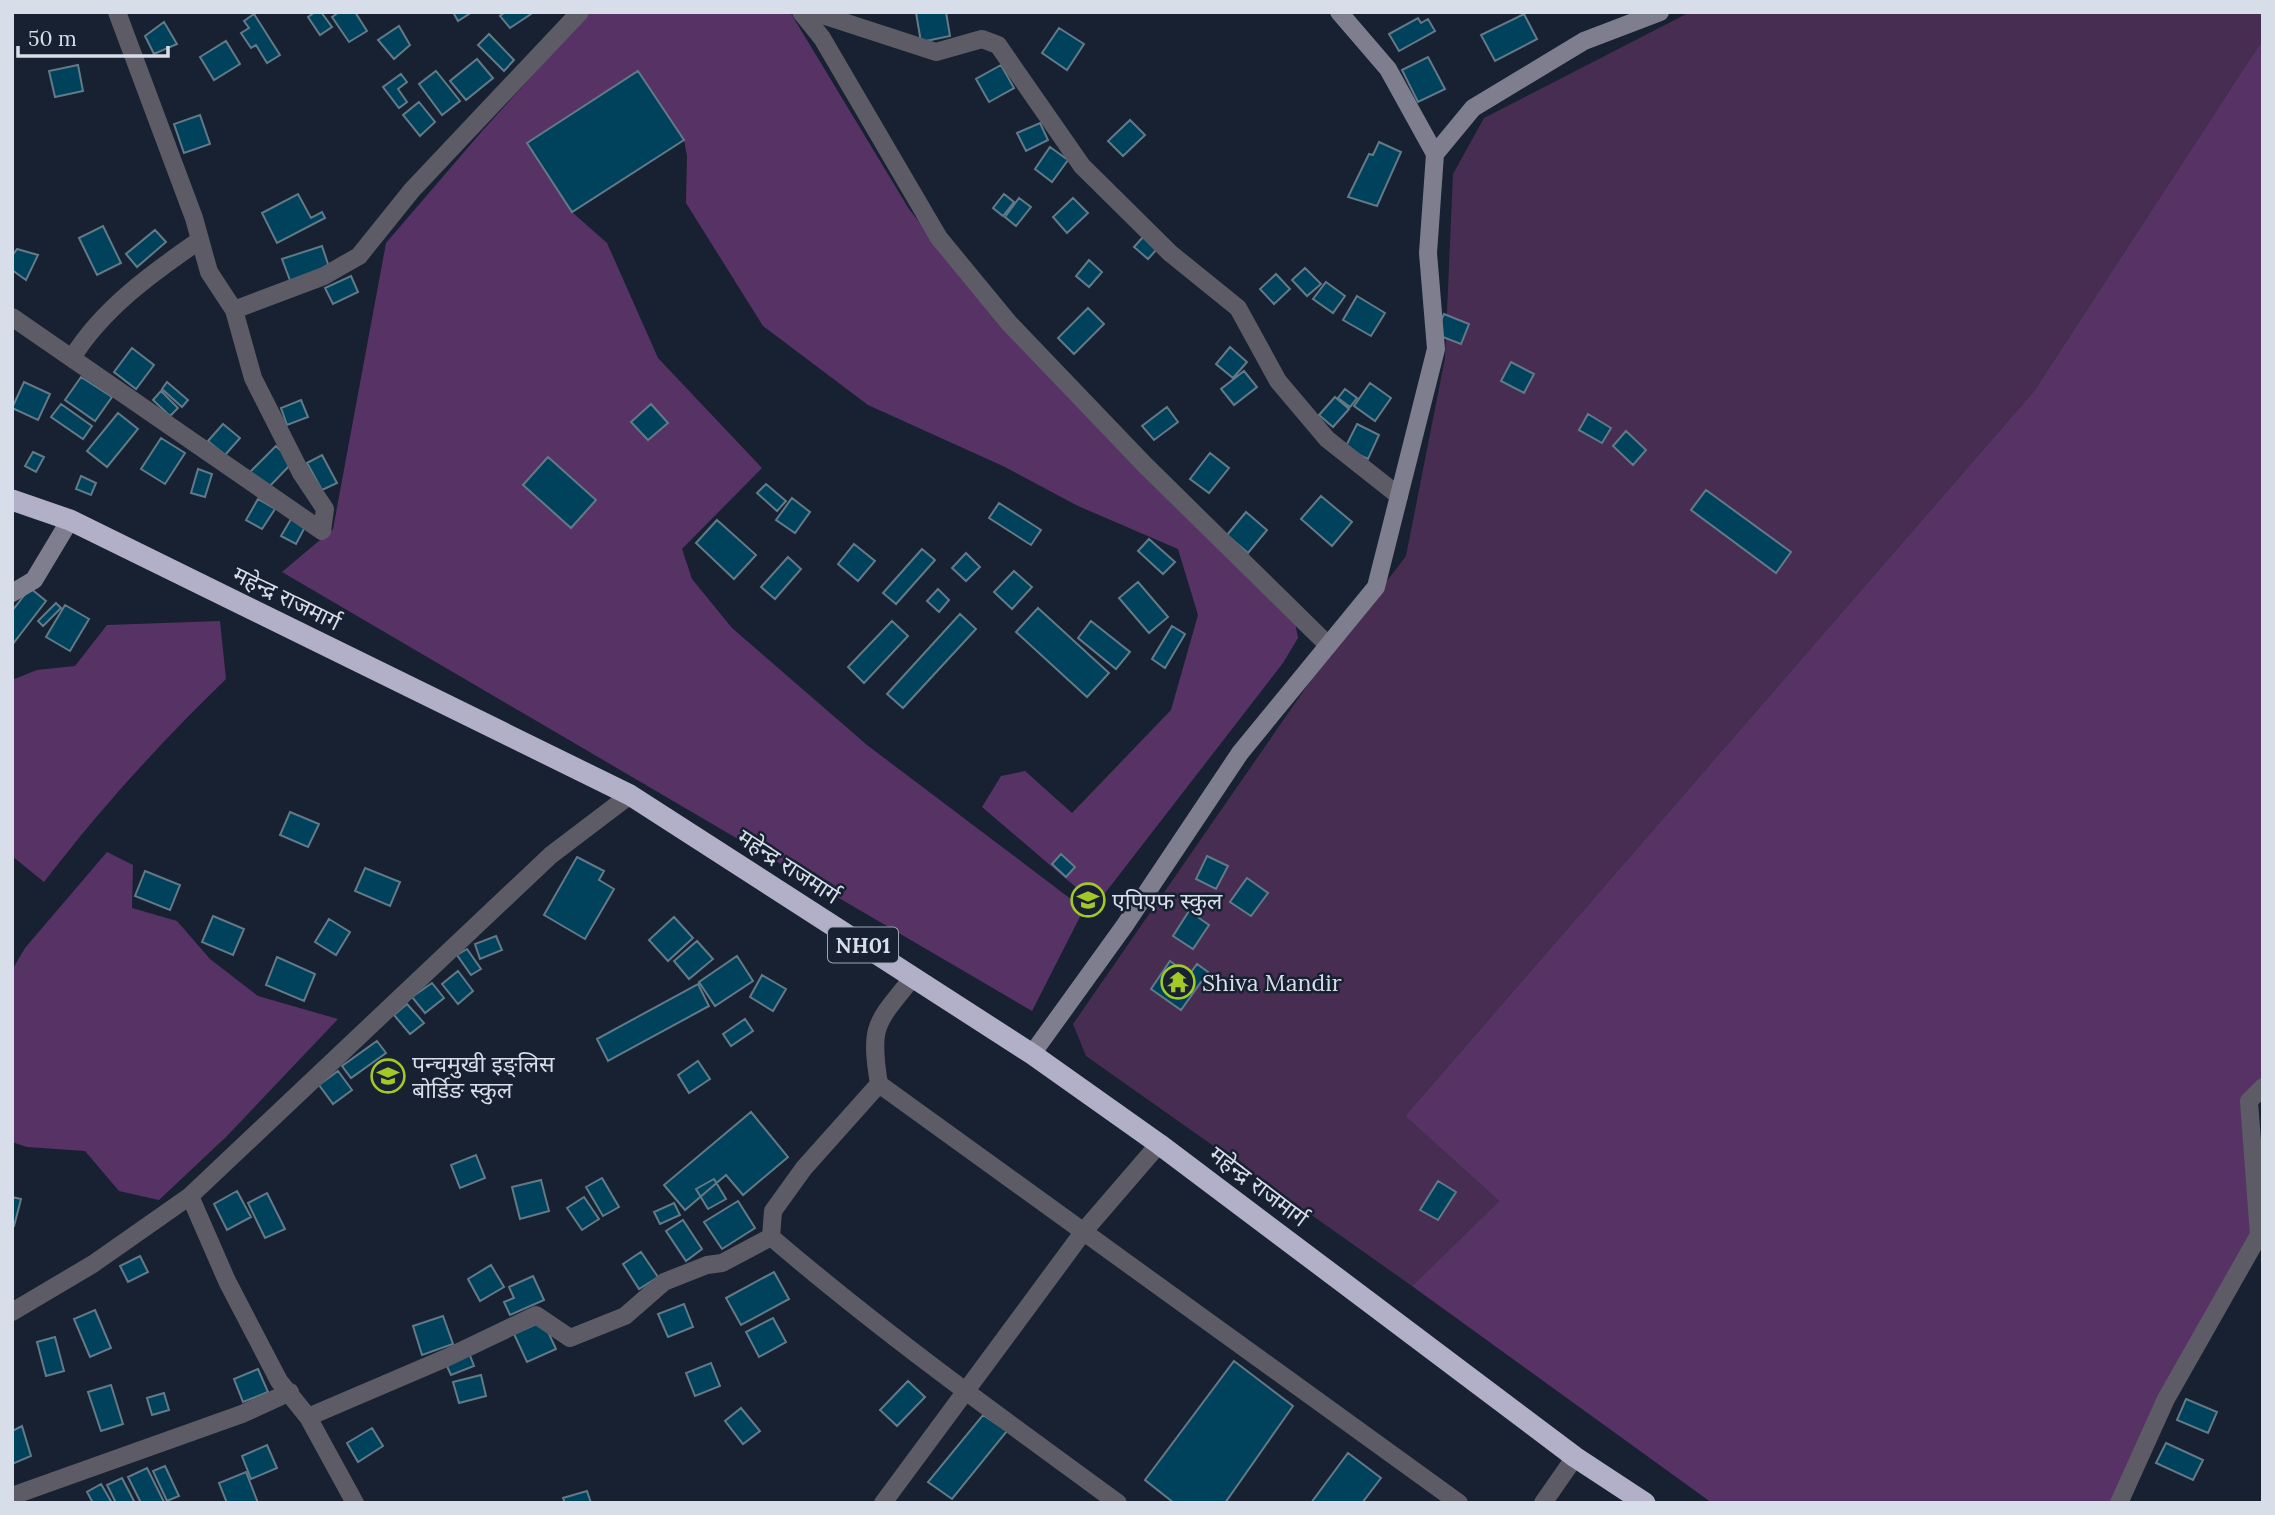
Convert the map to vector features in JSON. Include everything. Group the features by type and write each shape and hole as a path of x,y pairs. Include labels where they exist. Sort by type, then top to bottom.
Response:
{"highway":[{"name":"महेन्द्र राजमार्ग","path":"12,500 70,520 629,795 1032,1054 1158,1144 1575,1457 1645,1503"}],"street":[{"path":"12,317 322,531 324,509 302,473 253,377 234,310 209,272 200,240 117,12"},
{"path":"234,310 324,276 359,256 412,190 580,12"},
{"path":"801,12 822,38 939,239 1009,323 1145,465 1328,645"},
{"path":"813,12 936,52 982,39 998,45 1082,166 1170,253 1238,309 1278,381 1318,429 1399,496"},
{"path":"1032,1054 1125,925 1240,752 1376,587 1436,349 1428,253 1435,154 1388,69 1339,12"},
{"path":"1435,154 1473,108 1584,41 1660,12"},
{"path":"72,358 89,330 164,264 200,240"},
{"path":"12,593 34,580 70,520"},
{"path":"12,1312 93,1264 190,1196 551,855 629,795"},
{"path":"912,977 879,1021 873,1045 879,1084 1459,1503"},
{"path":"771,1237 773,1211 804,1168 879,1084"},
{"path":"2119,1503 2166,1399 2259,1236 2249,1101 2263,1087"},
{"path":"883,1503 1084,1231 1158,1144"},
{"path":"190,1196 227,1281 279,1381 308,1417 355,1503"},
{"path":"771,1237 832,1289 966,1393 1118,1503"},
{"path":"308,1417 446,1358 536,1315 570,1338 625,1316 664,1282 707,1265 722,1263 771,1237"},
{"path":"12,1496 242,1414 290,1392"},
{"path":"1543,1503 1575,1457"}],"shaded area":[{"path":"590,12 790,12 909,209 1000,325 1295,622 1298,638 1283,663 1102,897 1078,889 982,807 1001,776 1025,771 1072,813 1171,710 1198,615 1178,549 1078,506 1005,467 868,405 763,326 686,203 687,156 684,140 638,71 527,143 572,212 607,243 658,358 762,468 682,549 692,579 732,628 867,745 1084,909 1032,1011 282,572 333,529 386,243"},
{"path":"1690,12 2263,12 2263,39 2034,391 1405,1116 1499,1201 1412,1286 1086,1056 1073,1024 1309,683 1406,556 1445,358 1453,174 1484,118"},
{"path":"2263,39 2263,1087 2249,1101 2259,1235 2119,1503 1712,1503 1412,1286 1499,1201 1405,1116 2034,391"},
{"path":"220,621 226,679 131,777 44,882 12,856 12,680 37,670 75,666 107,625"},
{"path":"107,852 133,865 132,908 177,921 210,959 258,996 338,1019 226,1137 159,1200 119,1191 85,1151 27,1147 12,1142 12,970 25,948"}],"building":[{"path":"315,12 321,12 332,27 320,35 308,17"},
{"path":"339,12 355,12 367,31 349,42 332,17"},
{"path":"453,12 472,12 458,21"},
{"path":"505,12 534,12 510,28 500,16"},
{"path":"946,12 950,36 921,42 916,13"},
{"path":"254,14 280,55 267,63 256,45 251,48 241,33 249,28 244,21"},
{"path":"1524,14 1537,39 1495,61 1481,35"},
{"path":"1418,18 1421,23 1428,19 1435,31 1399,51 1389,34"},
{"path":"164,22 177,44 154,54 145,36"},
{"path":"399,26 410,45 394,59 378,40"},
{"path":"1059,28 1084,44 1067,70 1042,53"},
{"path":"489,34 514,60 504,71 478,45"},
{"path":"226,41 240,64 214,80 200,57"},
{"path":"1428,57 1445,89 1418,102 1402,70"},
{"path":"477,59 493,78 466,100 450,81"},
{"path":"78,65 83,91 55,97 49,71"},
{"path":"1001,65 1014,88 989,102 976,79"},
{"path":"436,71 460,101 442,115 419,84"},
{"path":"638,71 684,140 572,212 527,143"},
{"path":"401,74 407,82 398,89 407,102 399,108 383,87"},
{"path":"419,102 435,122 420,136 403,115"},
{"path":"200,115 210,144 184,153 174,124"},
{"path":"1130,120 1145,135 1123,156 1108,141"},
{"path":"1040,123 1048,140 1026,151 1017,133"},
{"path":"1379,142 1401,152 1377,206 1348,197 1369,154 1373,155"},
{"path":"1050,147 1068,160 1052,182 1035,169"},
{"path":"298,194 311,218 322,212 325,218 277,243 262,213"},
{"path":"1004,194 1014,202 1003,216 993,208"},
{"path":"1019,198 1031,207 1016,226 1005,217"},
{"path":"1073,198 1088,213 1067,233 1053,217"},
{"path":"103,226 121,263 97,275 79,238"},
{"path":"155,230 166,242 137,267 126,254"},
{"path":"1144,236 1157,249 1148,259 1134,247"},
{"path":"322,246 330,270 291,283 282,259"},
{"path":"17,249 38,255 26,280 12,270 12,256"},
{"path":"1089,260 1102,272 1089,287 1076,276"},
{"path":"1305,268 1321,284 1307,296 1292,280"},
{"path":"1276,274 1290,289 1274,304 1260,289"},
{"path":"351,276 358,292 333,304 325,288"},
{"path":"1326,282 1345,296 1333,313 1313,299"},
{"path":"1357,296 1385,313 1371,336 1343,320"},
{"path":"1088,308 1104,324 1074,354 1058,338"},
{"path":"1444,314 1469,324 1461,344 1435,334"},
{"path":"1230,347 1247,362 1233,378 1216,364"},
{"path":"132,348 154,365 136,389 114,372"},
{"path":"1511,362 1534,374 1524,393 1501,381"},
{"path":"1244,371 1257,387 1234,405 1221,389"},
{"path":"81,377 112,397 95,421 65,400"},
{"path":"24,382 50,394 38,420 12,408"},
{"path":"167,382 188,400 182,407 162,389"},
{"path":"1370,383 1391,398 1375,421 1354,406"},
{"path":"1345,389 1357,398 1350,407 1338,398"},
{"path":"161,391 178,408 170,416 153,400"},
{"path":"1335,397 1349,409 1333,427 1319,415"},
{"path":"301,400 308,417 287,425 281,408"},
{"path":"61,404 92,426 83,439 51,417"},
{"path":"651,404 668,423 648,440 631,422"},
{"path":"1167,407 1178,422 1154,440 1142,426"},
{"path":"118,413 138,429 107,467 87,451"},
{"path":"1588,414 1611,428 1602,443 1579,430"},
{"path":"223,424 240,438 225,455 208,441"},
{"path":"1357,424 1379,435 1368,459 1345,448"},
{"path":"1626,431 1646,450 1633,465 1613,446"},
{"path":"161,438 185,453 165,484 141,469"},
{"path":"276,446 293,462 267,489 250,472"},
{"path":"33,452 44,457 36,472 25,466"},
{"path":"1210,453 1229,468 1209,493 1190,479"},
{"path":"322,455 337,483 322,490 307,463"},
{"path":"548,457 596,500 571,528 523,485"},
{"path":"198,469 212,474 205,497 191,493"},
{"path":"81,476 96,483 91,495 76,489"},
{"path":"766,484 786,501 777,511 757,493"},
{"path":"1706,490 1791,552 1776,573 1691,510"},
{"path":"1321,496 1352,522 1332,546 1301,519"},
{"path":"792,498 810,512 795,533 776,520"},
{"path":"258,499 275,509 262,529 246,520"},
{"path":"999,503 1041,530 1031,545 989,518"},
{"path":"1246,512 1267,530 1248,553 1227,535"},
{"path":"291,519 305,527 296,544 281,536"},
{"path":"717,520 756,555 734,579 696,543"},
{"path":"1149,539 1175,562 1163,574 1138,551"},
{"path":"854,544 875,561 858,581 838,564"},
{"path":"922,549 935,560 896,604 883,593"},
{"path":"966,553 980,567 966,581 952,568"},
{"path":"788,557 801,569 775,599 761,587"},
{"path":"1014,571 1032,587 1012,609 994,592"},
{"path":"1138,582 1168,617 1149,633 1119,598"},
{"path":"30,588 46,601 12,645 12,611"},
{"path":"938,589 949,600 939,612 927,601"},
{"path":"56,603 61,608 43,626 38,621"},
{"path":"65,605 89,619 70,651 46,637"},
{"path":"1038,608 1109,673 1087,697 1016,632"},
{"path":"960,614 976,629 903,708 887,694"},
{"path":"892,621 908,636 864,683 848,667"},
{"path":"1091,621 1130,652 1116,669 1078,638"},
{"path":"1172,626 1185,634 1165,668 1152,659"},
{"path":"290,812 319,824 308,847 280,835"},
{"path":"1061,854 1075,867 1066,877 1052,864"},
{"path":"1207,856 1228,866 1216,889 1196,879"},
{"path":"577,857 604,871 599,880 614,889 585,939 544,915"},
{"path":"365,868 400,882 390,906 355,891"},
{"path":"145,871 180,885 170,910 135,896"},
{"path":"1247,878 1268,893 1251,916 1230,902"},
{"path":"1189,911 1209,925 1193,949 1173,936"},
{"path":"213,916 244,929 233,955 202,942"},
{"path":"674,917 693,938 668,961 649,940"},
{"path":"329,919 350,932 336,955 315,942"},
{"path":"496,936 502,950 480,959 475,944"},
{"path":"697,941 713,959 689,979 674,961"},
{"path":"467,949 481,969 471,975 457,955"},
{"path":"737,956 753,981 715,1006 699,982"},
{"path":"277,957 315,974 304,1001 266,985"},
{"name":"Shiva Mandir","path":"1170,961 1189,975 1197,964 1208,972 1181,1010 1151,989"},
{"path":"458,971 473,991 458,1004 442,984"},
{"path":"762,975 786,989 773,1011 750,997"},
{"path":"432,983 444,998 425,1013 412,997"},
{"path":"698,984 709,1006 608,1061 597,1039"},
{"path":"407,1004 424,1023 410,1034 394,1015"},
{"path":"745,1019 753,1031 731,1046 723,1034"},
{"path":"377,1041 386,1053 351,1078 342,1066"},
{"path":"698,1061 710,1079 689,1093 678,1075"},
{"path":"338,1071 352,1090 333,1104 319,1085"},
{"path":"751,1112 788,1157 743,1195 726,1175 685,1210 664,1185"},
{"path":"476,1155 485,1178 460,1188 451,1165"},
{"path":"602,1178 619,1207 603,1216 586,1187"},
{"path":"714,1179 726,1199 708,1209 696,1189"},
{"path":"541,1180 549,1211 520,1219 512,1187"},
{"path":"1438,1181 1456,1192 1438,1220 1420,1210"},
{"path":"237,1191 251,1217 227,1230 214,1204"},
{"path":"267,1193 285,1229 265,1238 248,1203"},
{"path":"12,1197 21,1199 14,1226 12,1226"},
{"path":"584,1197 599,1219 582,1230 567,1208"},
{"path":"738,1201 755,1228 722,1249 704,1222"},
{"path":"674,1203 680,1215 660,1224 654,1212"},
{"path":"683,1220 702,1249 686,1261 666,1231"},
{"path":"641,1252 658,1277 639,1289 623,1264"},
{"path":"140,1256 148,1272 128,1282 120,1266"},
{"path":"491,1265 504,1287 480,1301 468,1279"},
{"path":"774,1272 789,1299 741,1325 726,1298"},
{"path":"533,1276 544,1300 510,1315 504,1302 514,1298 509,1287"},
{"path":"684,1304 693,1327 668,1337 658,1314"},
{"path":"95,1310 111,1348 90,1357 74,1319"},
{"path":"443,1316 453,1344 422,1355 413,1326"},
{"path":"773,1318 786,1342 759,1357 746,1332"},
{"path":"543,1321 556,1349 527,1362 514,1334"},
{"path":"55,1337 64,1371 46,1376 37,1342"},
{"path":"469,1353 474,1366 451,1375 445,1362"},
{"path":"1234,1361 1293,1406 1225,1503 1174,1503 1145,1480"},
{"path":"711,1363 720,1386 695,1396 686,1373"},
{"path":"258,1369 268,1392 243,1402 234,1379"},
{"path":"481,1375 486,1396 459,1403 453,1382"},
{"path":"908,1381 925,1397 897,1426 880,1410"},
{"path":"111,1385 123,1424 101,1431 88,1392"},
{"path":"164,1393 169,1410 152,1415 147,1398"},
{"path":"2186,1399 2217,1412 2208,1433 2177,1420"},
{"path":"741,1408 760,1431 743,1444 725,1421"},
{"path":"983,1415 1007,1431 952,1499 928,1482"},
{"path":"22,1426 31,1456 12,1464 12,1431"},
{"path":"372,1428 383,1446 358,1462 347,1443"},
{"path":"2166,1443 2203,1460 2193,1480 2156,1463"},
{"path":"267,1445 277,1468 251,1479 242,1456"},
{"path":"1348,1453 1381,1478 1362,1503 1311,1503"},
{"path":"165,1466 179,1496 167,1501 153,1471"},
{"path":"147,1468 164,1502 162,1503 141,1503 128,1477"},
{"path":"246,1472 258,1503 227,1503 219,1483"},
{"path":"122,1478 135,1503 116,1503 107,1485"},
{"path":"101,1484 112,1503 93,1503 87,1492"},
{"path":"587,1491 591,1503 565,1503 563,1498"}],"place":[{"name":"एपिएफ स्कुल","path":"1088,900"},
{"name":"Shiva Mandir","path":"1178,982"},
{"name":"पन्चमुखी इङ्लिस बोर्डिङ स्कुल","path":"388,1076"}]}
